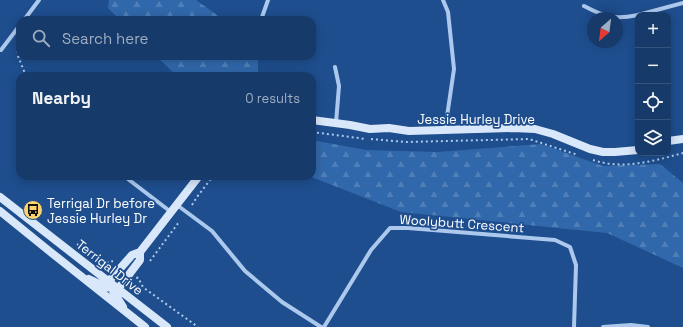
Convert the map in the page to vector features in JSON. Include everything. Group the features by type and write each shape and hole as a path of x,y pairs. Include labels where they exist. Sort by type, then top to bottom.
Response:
{"street":[{"path":"27,16 39,0"},
{"path":"262,16 268,0"},
{"path":"443,0 448,12 454,69 445,130"},
{"path":"649,12 683,3"},
{"path":"584,6 599,14 616,18 635,16"},
{"path":"1,50 16,31"},
{"path":"335,67 339,86 336,123"},
{"name":"Jessie Hurley Drive","path":"316,120 355,126 370,130 389,128 409,131 514,128 534,129 553,134 590,149 603,152 635,150"},
{"path":"671,141 683,139"},
{"path":"129,180 171,212"},
{"path":"113,286 132,255 140,252 196,180"},
{"name":"Terrigal Drive","path":"0,197 167,327"},
{"path":"177,205 212,231 245,271 282,302 321,327"},
{"name":"Terrigal Drive","path":"0,211 145,327"},
{"name":"Woolybutt Crescent","path":"324,327 371,250 390,228 408,228 555,240 570,247 576,265 574,327"},
{"path":"113,286 140,260 140,252"},
{"path":"77,273 113,286 127,312"},
{"path":"604,327 631,325 648,327"}],"path":[{"path":"20,60 24,72"},
{"path":"316,133 375,140 406,142 529,139 580,156"},
{"path":"593,160 627,165 651,162 683,153"},
{"path":"192,205 210,180"},
{"path":"146,265 179,222"},
{"path":"72,240 102,262 113,260"},
{"path":"140,274 137,278 144,288 198,327"}],"green space":[{"path":"109,0 196,0 218,16 116,16 108,8"},
{"path":"160,60 258,60 258,72 173,72"},
{"path":"316,141 366,150 438,152 541,144 603,166 660,164 683,183 683,268 607,233 401,212 316,179"}],"place":[{"name":"Terrigal Dr before Jessie Hurley Dr","path":"33,210"}]}
